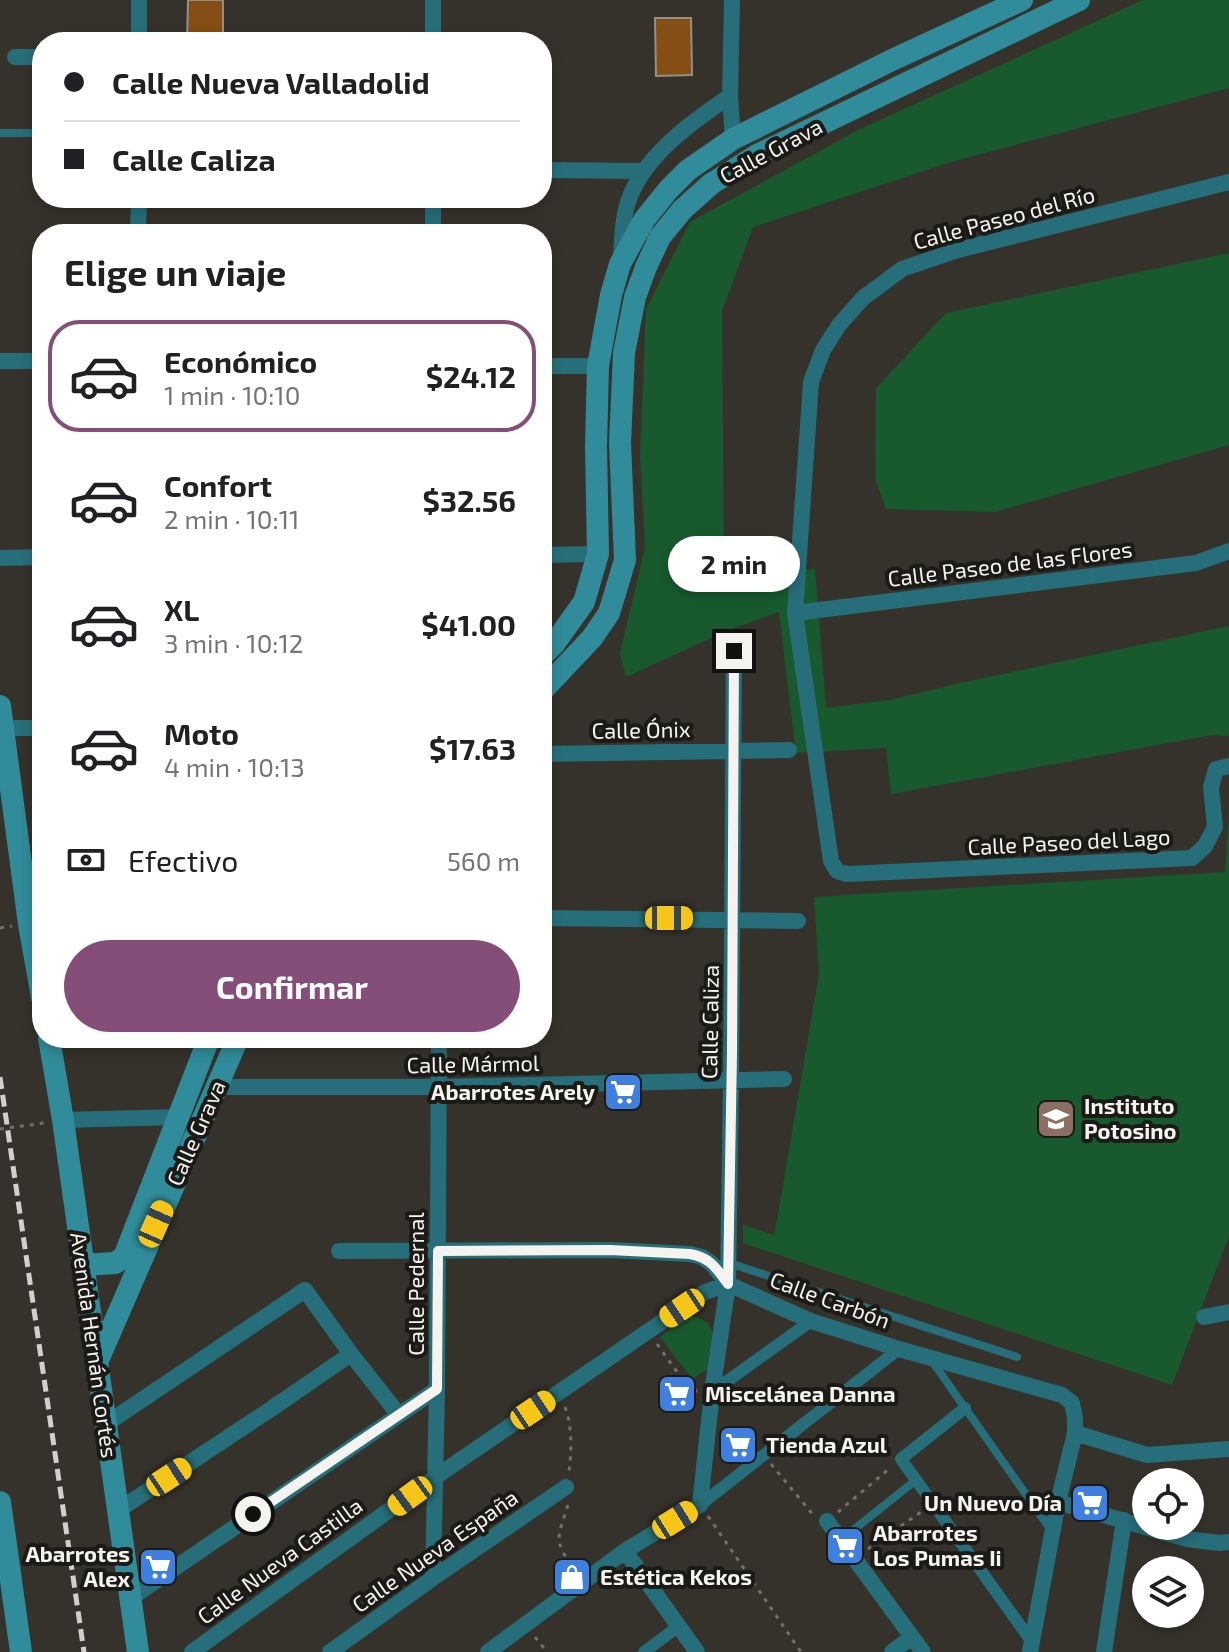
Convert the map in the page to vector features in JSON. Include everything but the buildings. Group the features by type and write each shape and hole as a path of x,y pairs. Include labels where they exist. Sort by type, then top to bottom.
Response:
{"main road":[{"name":"Calle Grava","path":"552,646 584,602 598,554 598,366 620,264 644,220 688,170 733,139 1022,0"},
{"name":"Calle Grava","path":"552,680 592,638 609,613 625,560 620,443 624,353 635,297 660,237 682,210 711,184 757,155 1079,0"},
{"path":"1,721 32,901"},
{"name":"Avenida Hernán Cortés","path":"51,1048 138,1652"},
{"name":"Calle Grava","path":"83,1265 115,1263 124,1257 205,1048"},
{"name":"Calle Grava","path":"97,1361 234,1048"},
{"path":"0,1502 6,1601 21,1652"}],"street":[{"path":"139,0 139,32"},
{"path":"433,0 433,32"},
{"path":"732,0 730,96 733,139"},
{"path":"15,57 32,57"},
{"path":"620,264 626,207 643,171 697,118 730,96"},
{"path":"552,170 643,171"},
{"name":"Calle Paseo del Río","path":"837,871 831,861 795,613 811,382 823,350 839,325 863,298 902,269 958,250 1229,182"},
{"path":"0,361 32,361"},
{"path":"552,366 598,366"},
{"name":"Calle Paseo de las Flores","path":"795,613 1196,563 1229,551"},
{"path":"552,555 598,554"},
{"path":"0,558 32,557"},
{"name":"Calle Caliza","path":"700,1505 728,1284 734,651"},
{"path":"1,721 32,726"},
{"name":"Calle Ónix","path":"552,754 789,750"},
{"name":"Calle Paseo del Lago","path":"837,871 847,874 1192,858 1205,846 1215,827 1211,787 1216,769 1229,766"},
{"path":"552,918 798,921"},
{"name":"Calle Pedernal","path":"433,1578 439,1048"},
{"name":"Calle Mármol","path":"216,1087 439,1087 784,1079"},
{"path":"63,1120 178,1117"},
{"name":"Calle Carbón","path":"339,1251 610,1250 690,1254 712,1264 728,1284 811,1321 1062,1395 1072,1403 1075,1433"},
{"name":"Calle Nueva Castilla","path":"192,1652 434,1478 705,1292 728,1284"},
{"path":"106,1424 305,1290 399,1415"},
{"path":"1204,1317 1229,1312"},
{"path":"712,1392 811,1321"},
{"path":"488,1652 625,1551 700,1505 899,1349"},
{"path":"117,1511 351,1354"},
{"path":"131,1598 437,1389"},
{"path":"965,1408 901,1459 1031,1647"},
{"path":"1031,1647 1058,1502 1075,1433 1147,1455 1229,1449"},
{"name":"Calle Nueva España","path":"330,1652 566,1487"},
{"path":"1058,1502 1187,1539 1229,1542"},
{"path":"1104,1652 1124,1520"},
{"path":"827,1521 923,1652"},
{"path":"625,1551 697,1652"},
{"path":"644,1652 679,1626"},
{"path":"892,1652 912,1637"}],"lane":[{"path":"0,133 31,133"},
{"path":"728,1262 1017,1357"},
{"path":"930,1357 1052,1532"},
{"path":"842,1539 916,1480"}],"path":[{"path":"0,1129 63,1120"},
{"path":"647,1332 690,1390 712,1392"},
{"path":"764,1454 814,1516 827,1521 901,1459"},
{"path":"855,1558 933,1504"},
{"path":"700,1505 801,1652"}],"green space":[{"path":"1143,0 1229,0 1229,88 951,162 753,227 722,311 724,578 815,569 826,708 890,700 1229,626 1229,736 1212,735 891,794 886,748 796,753 779,612 731,629 626,677 620,653 645,548 640,456 646,309 690,222 860,129"},
{"path":"1229,253 1229,445 995,512 886,509 875,478 876,388 946,313"},
{"path":"1229,811 1229,1236 1172,1385 743,1243 743,1225 774,1235 819,974 814,897 1225,872"},
{"path":"692,1316 707,1323 713,1343 711,1367 692,1379 660,1337 686,1317"}],"railway":[{"path":"0,1077 84,1652"}],"place":[{"name":"Abarrotes Arely","path":"623,1092"},
{"name":"Instituto Potosino","path":"1056,1119"},
{"name":"Miscelánea Danna","path":"677,1394"},
{"name":"Tienda Azul","path":"738,1445"},
{"name":"Un Nuevo Día","path":"1090,1503"},
{"name":"Abarrotes Los Pumas Ii","path":"845,1546"},
{"name":"Abarrotes Alex","path":"158,1567"},
{"name":"Estética Kekos","path":"572,1577"}],"route":[{"path":"253,1514 437,1389 438,1251 610,1250 690,1254 712,1264 728,1284 734,651"}]}
